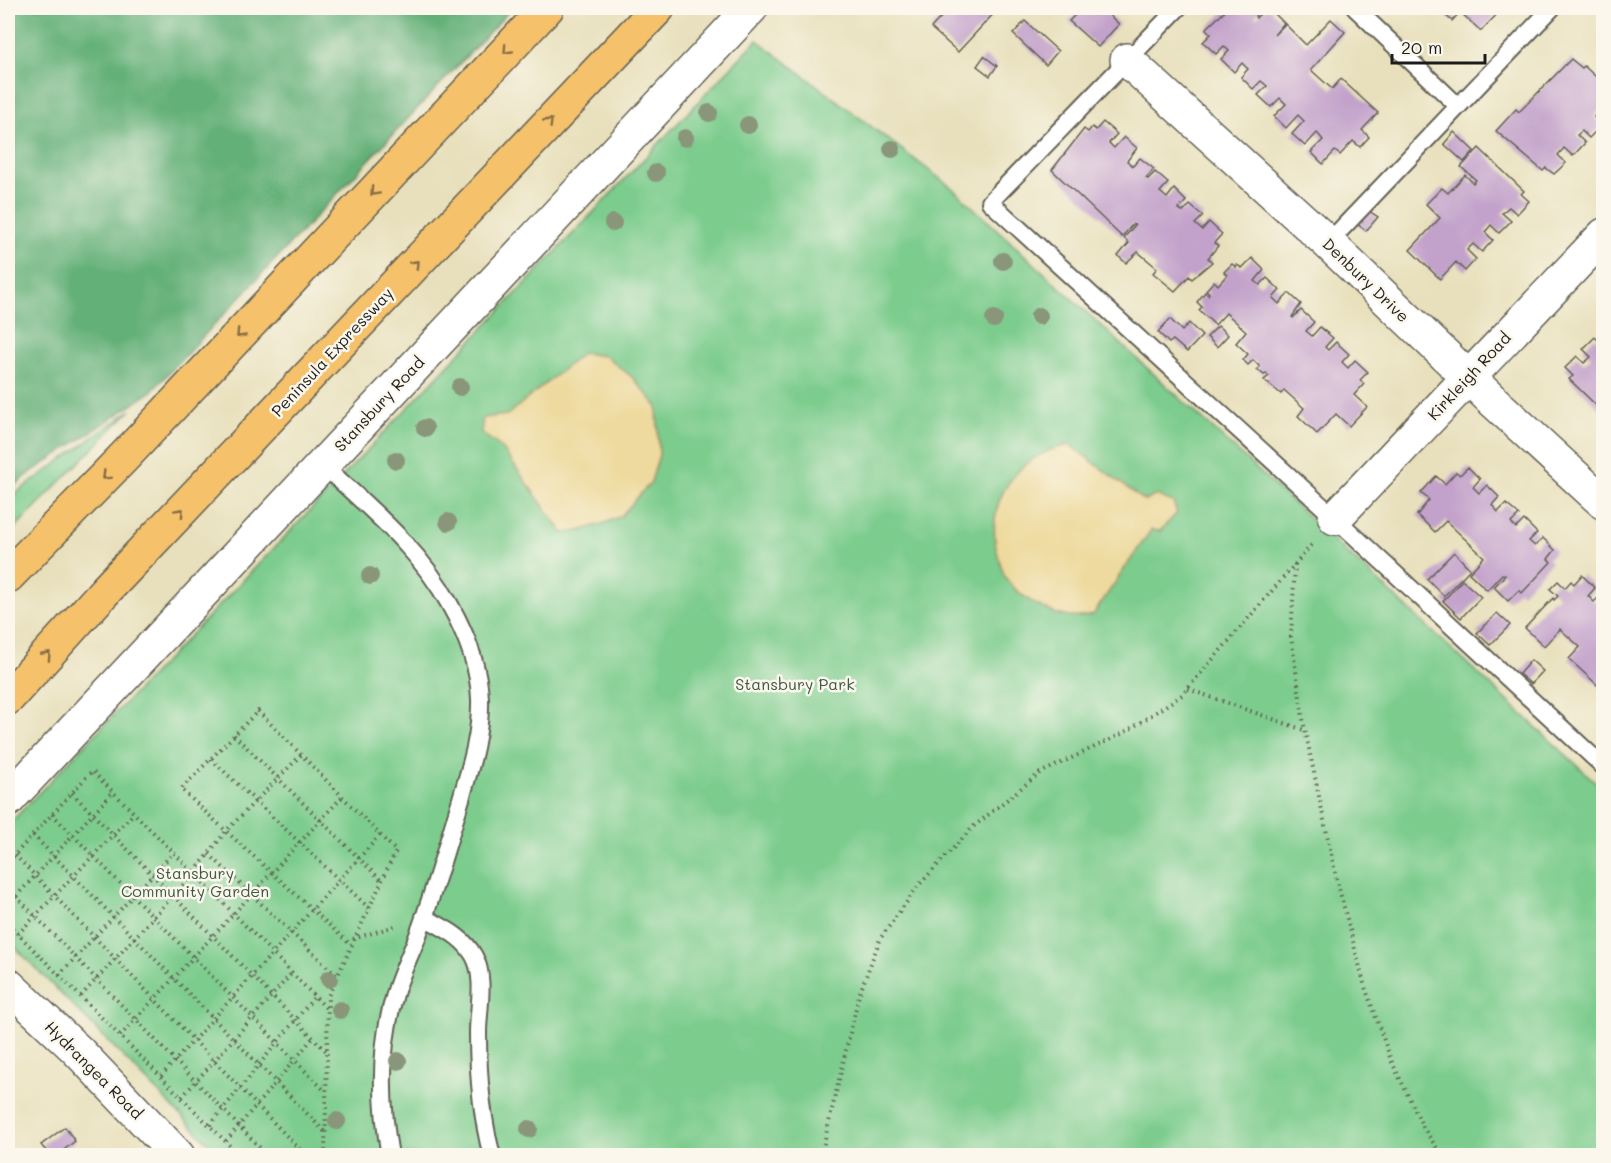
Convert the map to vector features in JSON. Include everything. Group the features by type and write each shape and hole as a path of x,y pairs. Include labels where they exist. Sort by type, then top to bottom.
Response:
{"main road":[{"path":"8,576 124,457 547,8"},
{"name":"Peninsula Expressway","path":"8,698 104,592 658,8"}],"street":[{"name":"Stansbury Road","path":"8,800 751,8"},
{"name":"Denbury Drive","path":"1127,60 1328,243 1604,503"},
{"name":"Kirkleigh Road","path":"1335,518 1604,235"},
{"name":"Hydrangea Road","path":"8,985 77,1050 178,1155"}],"lane":[{"path":"1178,8 990,202 1604,767"},
{"path":"1355,8 1458,106"},
{"path":"1328,243 1552,8"},
{"path":"322,464 376,514 424,566 450,603 466,637 475,668 480,698 477,738 442,867 395,992 387,1032 383,1061 383,1114 390,1155"},
{"path":"424,917 468,945 476,959 481,986 478,1032 481,1106 492,1155"}],"path":[{"path":"821,1155 859,995 880,939 919,885 972,827 1040,773 1124,733 1182,695 1335,518"},
{"path":"1295,562 1291,637 1305,730 1336,877 1365,987 1391,1060 1424,1127 1442,1155"},
{"path":"1188,689 1305,730"},
{"path":"325,1155 328,996 396,852 258,711 181,789 351,945"},
{"path":"234,735 382,882"},
{"path":"81,996 194,873 226,831 301,754"},
{"path":"210,759 369,908"},
{"path":"8,862 92,771 328,1010"},
{"path":"8,905 113,792"},
{"path":"72,793 327,1052"},
{"path":"120,1036 342,797"},
{"path":"18,934 135,813"},
{"path":"52,814 326,1092"},
{"path":"33,835 325,1132"},
{"path":"161,1076 381,836"},
{"path":"59,975 173,853"},
{"path":"209,854 338,976"},
{"path":"15,855 306,1155"},
{"path":"8,888 268,1155"},
{"path":"353,939 424,917"},
{"path":"8,924 240,1155"},
{"path":"182,1097 292,973"},
{"path":"210,1125 315,996"},
{"path":"226,1141 313,1038"}],"green space":[{"path":"8,8 512,8 151,392 33,471 8,491"},
{"name":"Stansbury Park","path":"757,40 951,187 1603,789 1603,1155 220,1155 8,940 8,825"},
{"path":"131,410 8,535 8,499"}],"sand":[{"path":"583,353 605,356 632,377 657,406 659,455 651,482 621,516 579,531 563,533 501,447 481,433 483,418 507,415"},
{"path":"1070,445 1145,501 1156,495 1173,502 1177,513 1160,531 1151,530 1093,615 1076,617 1061,615 1043,608 1010,584 1002,569 995,535 995,517 1000,499 1008,484 1034,459 1051,450"}],"building":[{"path":"933,8 992,8 996,11 958,52 931,28 942,16"},
{"path":"1082,8 1101,8 1119,24 1098,47 1069,21"},
{"path":"1228,8 1263,8 1255,16 1256,18 1266,8 1269,8 1284,23 1274,35 1285,24 1306,45 1331,19 1345,32 1311,70 1332,89 1341,79 1378,113 1362,130 1369,137 1360,147 1353,141 1340,155 1335,151 1323,164 1311,152 1323,140 1319,135 1317,133 1305,146 1292,134 1304,121 1298,115 1286,128 1274,116 1286,104 1280,98 1271,107 1258,95 1267,86 1261,81 1253,89 1241,77 1248,69 1242,63 1234,72 1221,59 1229,51 1224,46 1216,54 1203,42 1211,34 1206,29"},
{"path":"1437,8 1503,8 1481,31 1460,12 1452,21"},
{"path":"1025,21 1058,51 1046,65 1013,34"},
{"path":"984,56 997,66 990,76 977,66"},
{"path":"1571,59 1582,68 1584,66 1604,84 1604,115 1599,111 1594,117 1602,125 1589,138 1582,131 1577,135 1585,143 1573,156 1564,148 1558,155 1566,163 1554,174 1546,168 1543,171 1496,131 1516,109 1519,112"},
{"path":"1103,122 1117,134 1109,143 1114,148 1124,137 1137,148 1127,161 1133,166 1140,158 1154,169 1146,178 1148,179 1155,172 1168,183 1160,192 1167,198 1174,189 1186,201 1179,209 1183,212 1190,205 1203,216 1195,224 1202,230 1209,222 1222,234 1214,243 1218,246 1208,258 1212,262 1192,279 1189,276 1175,291 1153,273 1157,268 1138,252 1126,263 1118,256 1129,243 1124,238 1135,225 1133,224 1122,237 1052,170 1084,129 1088,132 1092,127 1096,130"},
{"path":"1454,132 1474,151 1464,162 1444,144"},
{"path":"1479,148 1524,191 1521,194 1529,201 1517,214 1509,207 1502,213 1511,221 1499,233 1491,225 1485,232 1493,240 1482,252 1473,244 1467,250 1476,259 1465,271 1456,262 1440,279 1410,250 1440,218 1426,204 1442,188 1448,193 1465,175 1473,183 1476,180 1461,167"},
{"path":"1366,209 1378,217 1366,231 1356,223"},
{"path":"1252,258 1264,270 1255,281 1260,285 1267,278 1280,290 1273,298 1279,304 1289,293 1301,304 1292,317 1301,310 1314,322 1306,331 1312,336 1320,327 1333,338 1325,347 1328,350 1336,342 1349,354 1342,362 1348,368 1355,360 1368,372 1360,380 1364,384 1354,395 1367,407 1349,426 1336,414 1317,434 1298,416 1304,408 1284,390 1281,394 1264,380 1269,376 1257,369 1260,367 1253,360 1248,365 1243,360 1248,354 1236,343 1246,331 1226,313 1215,325 1199,310 1202,307 1197,302 1205,292 1208,295 1206,290 1214,281 1218,285 1227,275 1224,272 1232,264 1242,268"},
{"path":"1170,319 1182,331 1189,323 1202,336 1187,352 1173,340 1169,343 1158,332"},
{"path":"1218,326 1228,335 1217,347 1207,337"},
{"path":"1595,337 1602,344 1604,343 1604,406 1600,409 1569,379 1573,376 1565,368 1577,356 1584,363 1591,357 1583,349"},
{"path":"1468,467 1480,479 1473,487 1479,493 1487,485 1499,497 1492,505 1498,512 1506,504 1519,515 1511,523 1516,528 1524,520 1537,533 1529,541 1535,546 1543,538 1555,550 1548,559 1551,562 1522,593 1519,590 1508,601 1494,587 1505,575 1502,574 1487,590 1469,573 1484,557 1446,521 1435,532 1417,515 1429,500 1421,493 1436,476 1445,484 1456,472 1460,475"},
{"path":"1454,552 1470,569 1444,596 1427,579"},
{"path":"1582,575 1595,588 1588,596 1594,602 1602,594 1604,596 1604,691 1569,659 1580,647 1560,629 1544,646 1525,628 1553,598 1554,600 1558,596 1550,589 1558,581 1565,588 1571,581 1574,584"},
{"path":"1462,580 1481,597 1461,618 1443,601"},
{"path":"1497,613 1510,625 1490,645 1477,633"},
{"path":"1531,660 1543,671 1531,684 1519,674"},
{"path":"65,1127 75,1141 56,1156 50,1156 41,1145"}],"park label":[{"name":"Stansbury Community Garden","path":"195,882"}]}
